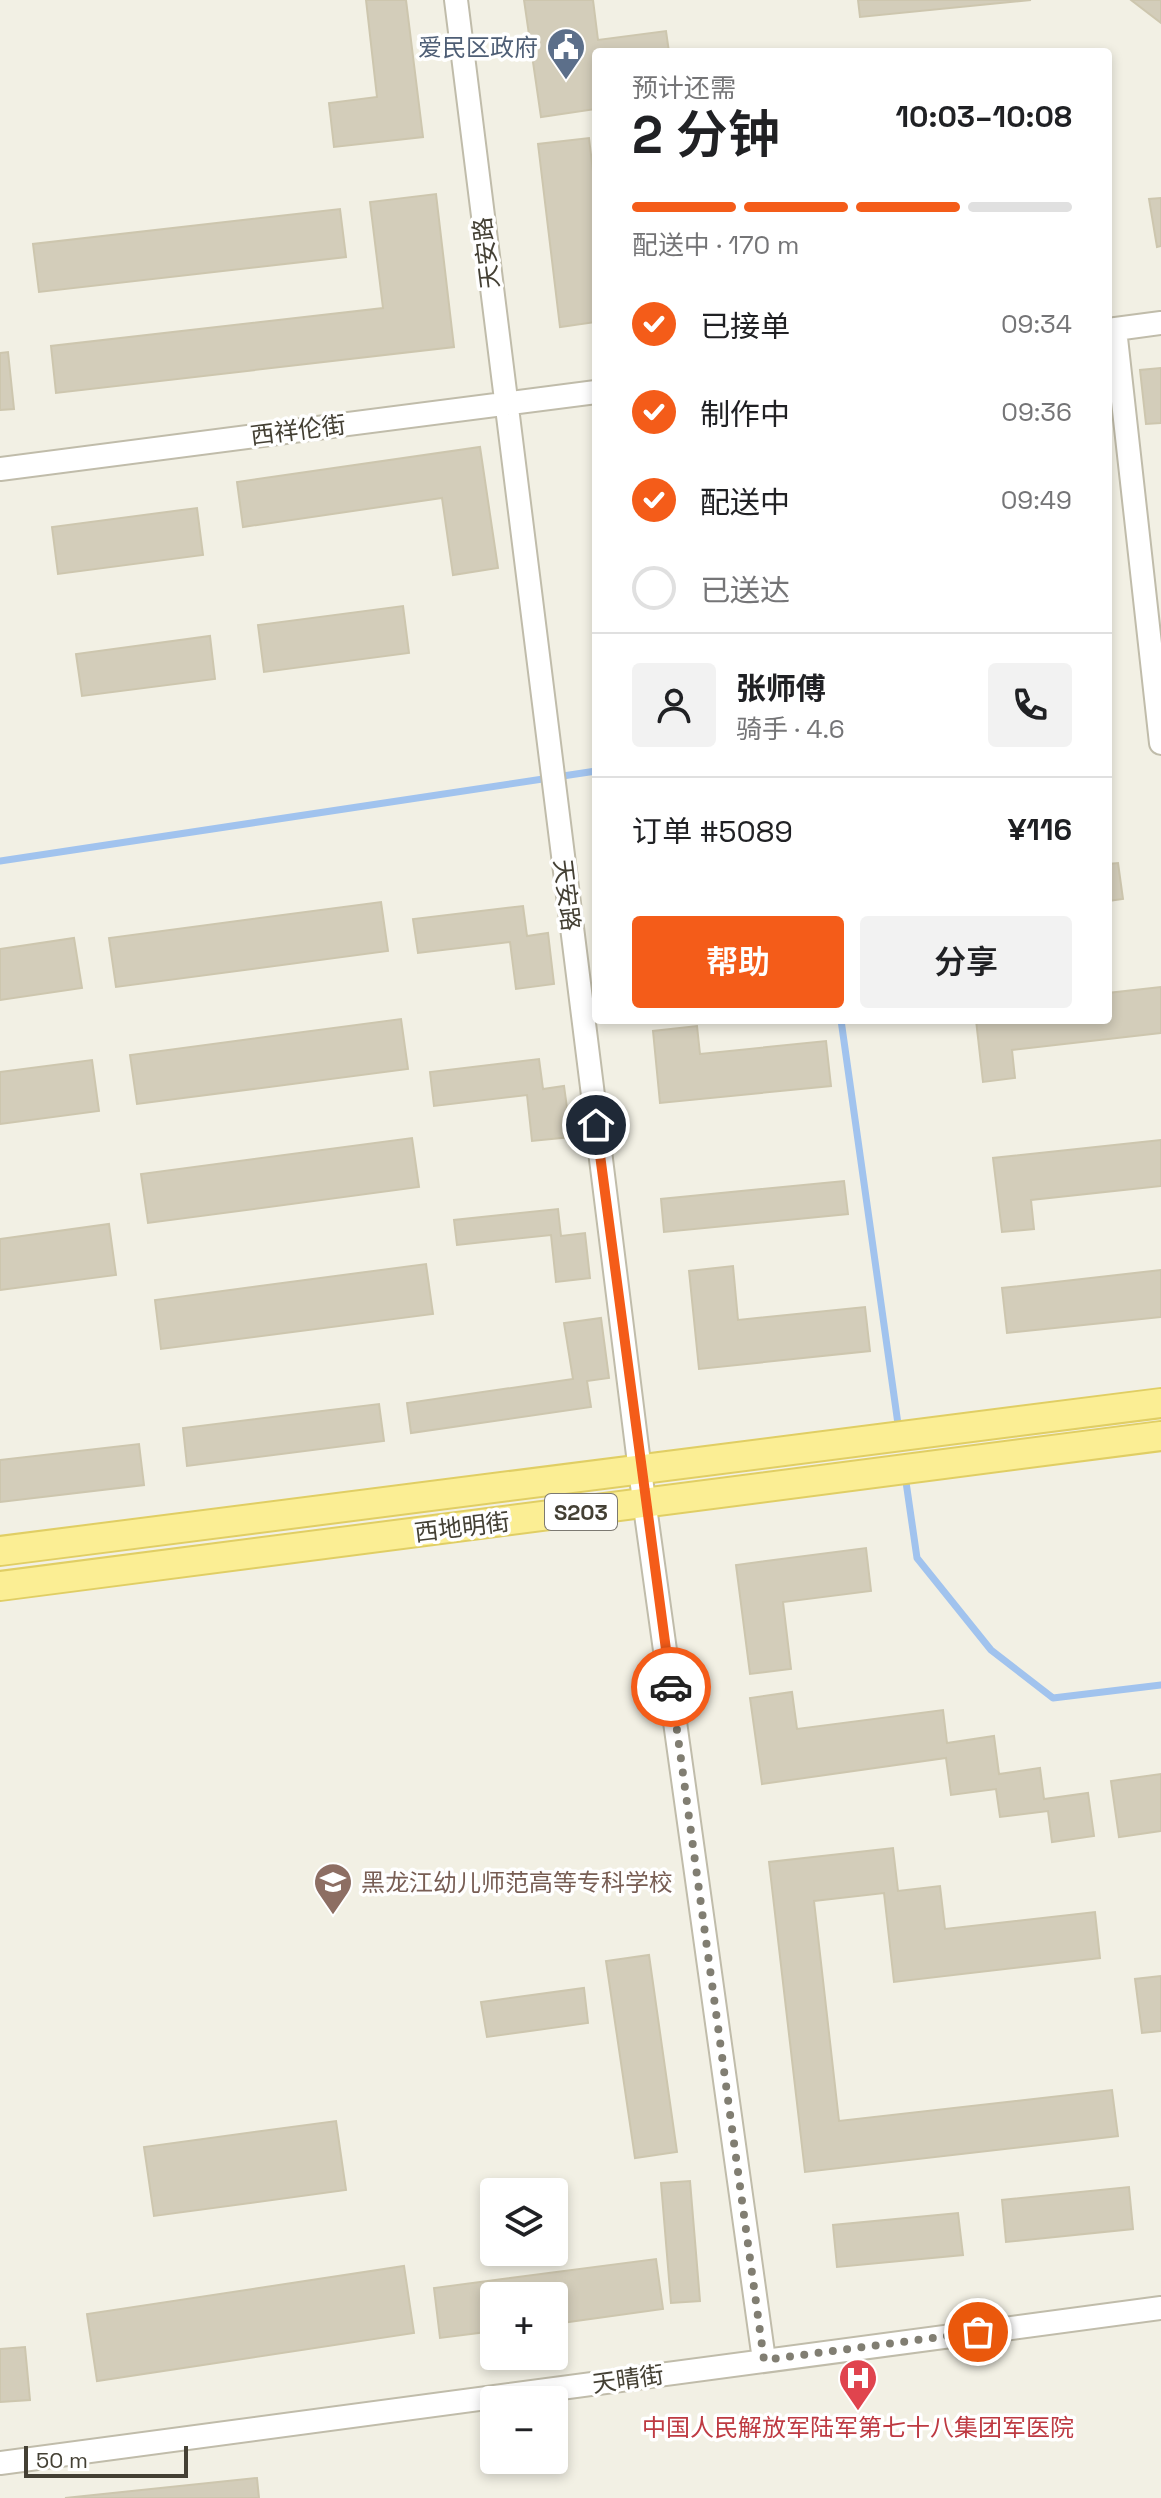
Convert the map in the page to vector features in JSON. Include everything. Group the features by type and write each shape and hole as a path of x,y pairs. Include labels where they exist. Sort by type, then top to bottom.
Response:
{"main road":[{"name":"西地明街","path":"0,1551 1161,1403"},
{"name":"西地明街","path":"0,1586 1161,1436"}],"street":[{"name":"天安路","path":"456,0 640,1471 764,2360"},
{"path":"1161,323 1112,330 1161,743"},
{"name":"西祥伦街","path":"0,469 592,392"},
{"name":"天晴街","path":"0,2463 1161,2308"}],"building":[{"path":"366,0 406,0 423,137 334,147 329,103 377,97"},
{"name":"爱民区政府","path":"524,0 593,0 598,40 666,31 668,48 592,48 592,110 541,117"},
{"path":"858,0 1031,0 860,17"},
{"path":"1131,0 1161,0 1161,23"},
{"path":"589,138 592,163 592,323 560,327 538,144"},
{"path":"436,194 454,347 56,393 51,346 383,308 370,202"},
{"path":"1161,198 1161,246 1157,247 1149,199"},
{"path":"340,209 346,257 39,292 33,244"},
{"path":"8,352 14,409 0,410 0,353"},
{"path":"1161,368 1161,423 1146,424 1140,370"},
{"path":"480,447 498,568 453,575 442,498 243,527 237,482"},
{"path":"197,508 203,555 58,574 52,527"},
{"path":"403,606 409,653 264,672 258,625"},
{"path":"210,636 215,679 82,696 76,654"},
{"path":"1118,863 1123,899 1112,900 1112,864"},
{"path":"381,902 388,951 116,987 109,938"},
{"path":"523,906 527,936 548,933 554,984 516,989 510,942 418,953 413,919"},
{"path":"74,938 82,988 0,1000 0,949"},
{"path":"1161,987 1161,1033 1012,1050 1015,1078 983,1082 976,1024 1112,1024 1112,993"},
{"path":"401,1019 408,1069 137,1104 130,1055"},
{"path":"697,1026 700,1054 826,1041 831,1086 660,1103 653,1031"},
{"path":"539,1059 543,1089 564,1086 571,1137 532,1141 527,1095 434,1106 430,1072"},
{"path":"92,1060 99,1111 0,1124 0,1072"},
{"path":"412,1138 419,1187 148,1223 141,1174"},
{"path":"1161,1140 1161,1186 1031,1200 1034,1229 1002,1232 993,1158"},
{"path":"844,1181 848,1214 664,1232 661,1199"},
{"path":"558,1209 561,1236 585,1233 590,1278 556,1282 551,1235 457,1245 454,1220"},
{"path":"109,1224 116,1275 0,1290 0,1239"},
{"path":"426,1264 433,1314 161,1349 155,1300"},
{"path":"733,1266 738,1320 865,1307 870,1351 699,1369 689,1271"},
{"path":"1161,1270 1161,1317 1007,1333 1002,1288"},
{"path":"601,1318 609,1378 587,1381 591,1407 411,1433 407,1403 573,1379 564,1323"},
{"path":"379,1404 384,1441 187,1466 183,1428"},
{"path":"139,1444 144,1485 0,1502 0,1460"},
{"path":"866,1548 871,1591 783,1602 791,1669 750,1674 736,1565"},
{"path":"792,1692 797,1729 943,1710 947,1743 994,1736 999,1774 1040,1768 1044,1799 1088,1793 1094,1836 1052,1842 1048,1811 1000,1817 996,1789 951,1795 946,1758 762,1784 750,1698"},
{"path":"1161,1774 1161,1831 1119,1837 1111,1781"},
{"path":"893,1848 898,1891 940,1886 945,1929 1095,1912 1100,1958 894,1982 884,1893 814,1901 839,2121 1112,2090 1118,2136 805,2172 769,1862"},
{"path":"649,1955 677,2152 635,2158 606,1961"},
{"path":"1161,1976 1161,2031 1142,2033 1135,1979"},
{"path":"584,1988 588,2023 487,2037 481,2002"},
{"path":"336,2121 346,2190 154,2216 144,2147"},
{"path":"690,2181 700,2301 671,2303 661,2183"},
{"path":"1129,2187 1133,2229 1006,2242 1002,2200"},
{"path":"958,2213 963,2255 837,2267 833,2225"},
{"path":"656,2259 663,2309 568,2322 568,2282 480,2282 480,2333 440,2338 434,2288"},
{"path":"404,2266 414,2333 97,2381 87,2314"},
{"path":"25,2347 30,2400 0,2402 0,2349"},
{"path":"257,2478 259,2498 65,2498"}],"waterway":[{"path":"0,861 592,772"},
{"path":"842,1024 899,1431"},
{"path":"905,1475 917,1558 991,1650 1053,1698 1161,1685"}],"way so far":[{"path":"671,1687 764,2360 978,2332"}],"place":[{"name":"爱民区政府","path":"566,81"},
{"name":"黑龙江幼儿师范高等专科学校","path":"333,1916"},
{"name":"中国人民解放军陆军第七十八集团军医院","path":"858,2412"}],"route":[{"path":"596,1125 671,1687"}]}
